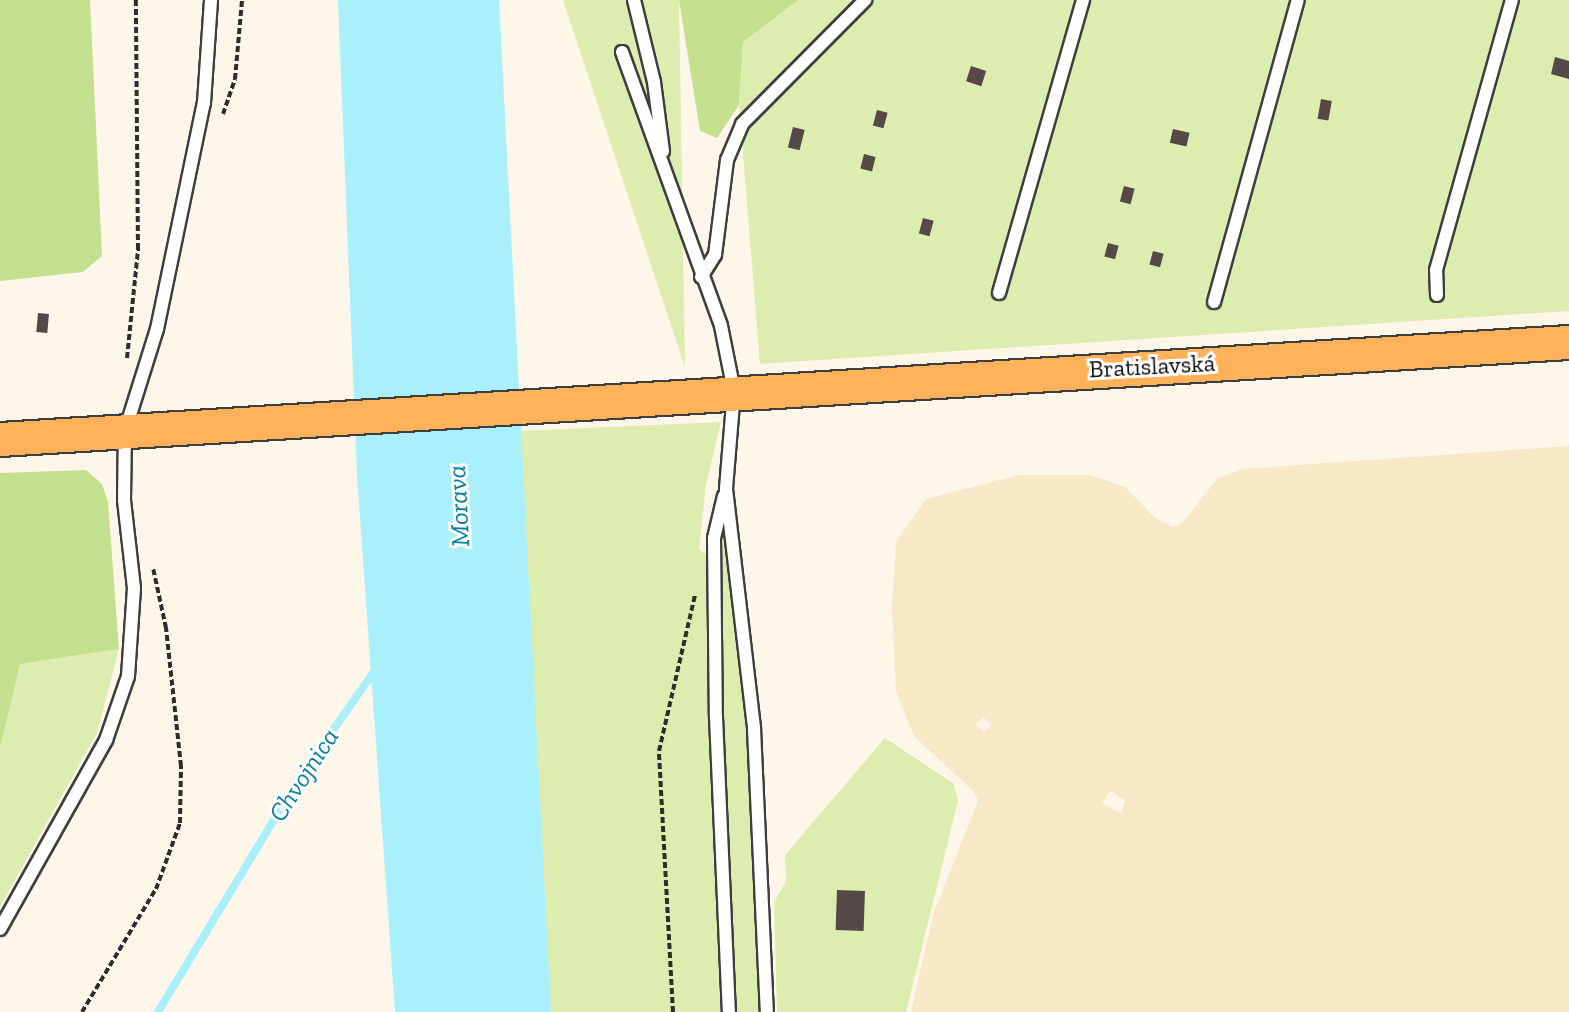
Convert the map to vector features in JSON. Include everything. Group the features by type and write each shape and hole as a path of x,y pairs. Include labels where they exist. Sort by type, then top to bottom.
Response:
{"main road":[{"name":"Bratislavská","path":"0,439 734,391 1569,342"}],"lane":[{"path":"0,929 119,710 134,622 128,533 135,430 134,393 157,328 202,114 211,0"},
{"path":"634,0 654,82 663,161"},
{"path":"702,277 715,255 727,160 742,124 865,0"},
{"path":"999,293 1083,0"},
{"path":"1214,302 1298,0"},
{"path":"1437,295 1436,270 1512,0"},
{"path":"622,52 721,326 734,391 726,489 714,538 729,1012"},
{"path":"726,489 754,729 767,1012"}],"path":[{"path":"134,393 126,368 138,249 136,0"},
{"path":"82,1012 156,889 182,812 166,628 152,564 128,533"},
{"path":"673,1012 659,751 696,591"}],"shaded area":[{"path":"1569,446 1569,1012 911,1012 933,915 978,801 974,792 914,736 896,692 892,605 896,542 926,499 1019,475 1090,475 1125,487 1155,518 1173,527 1182,523 1218,478 1243,469","holes":["983,717 992,725 984,732 976,725","1110,791 1125,800 1121,814 1102,803"]}],"green space":[{"path":"0,0 90,0 102,256 83,272 0,281"},
{"path":"563,0 679,0 685,367"},
{"path":"679,0 798,0 743,42 739,105 717,138 700,131"},
{"path":"798,0 1569,0 1569,311 760,364 739,105 743,42"},
{"path":"721,422 706,485 699,549 717,562 723,523 748,730 760,1012 551,1012 519,431"},
{"path":"86,470 102,484 108,502 119,649 20,664 0,748 0,473"},
{"path":"119,649 97,733 0,907 0,748 19,664"},
{"path":"885,738 954,784 958,801 906,1012 777,1012 774,902 786,881 785,855"}],"water":[{"name":"Morava","path":"338,0 499,0 551,1012 395,1012 357,475"}],"building":[{"path":"1555,57 1569,61 1569,79 1551,74"},
{"path":"971,66 986,71 981,86 966,81"},
{"path":"1321,99 1332,101 1328,121 1318,119"},
{"path":"877,110 888,113 883,128 873,125"},
{"path":"793,127 805,130 800,150 788,147"},
{"path":"1173,129 1190,133 1186,146 1170,143"},
{"path":"864,154 876,157 872,171 860,169"},
{"path":"1124,186 1135,189 1130,204 1120,201"},
{"path":"923,218 934,221 929,236 919,233"},
{"path":"1108,243 1119,246 1115,259 1104,257"},
{"path":"1153,251 1164,254 1160,267 1149,265"},
{"path":"38,313 49,314 47,333 36,332"},
{"path":"837,890 865,891 864,931 836,930"}],"waterway":[{"name":"Chvojnica","path":"158,1012 300,777 376,669"}]}
